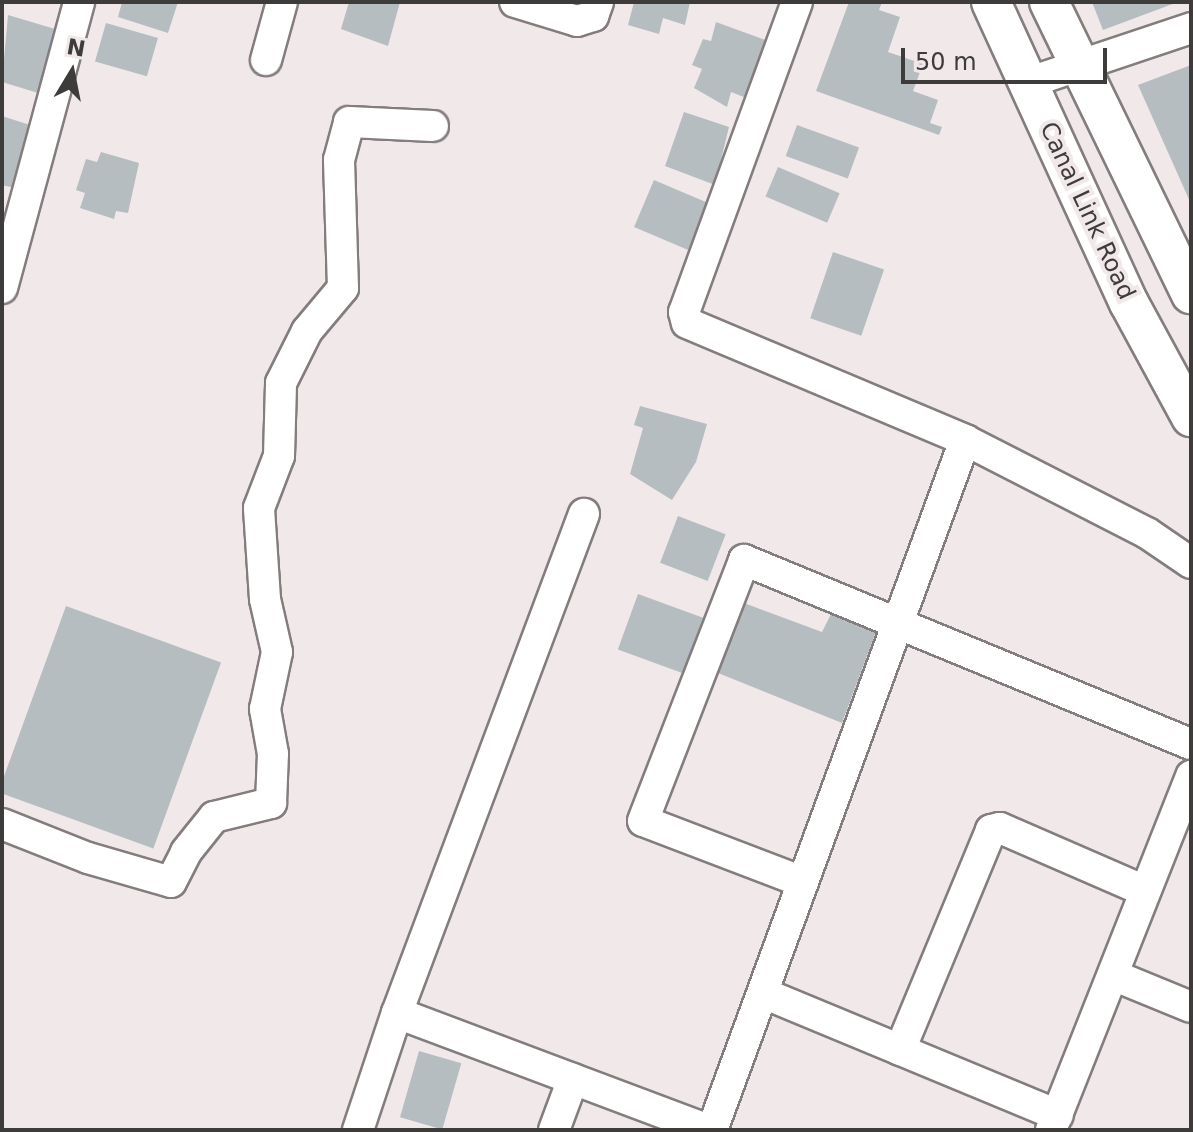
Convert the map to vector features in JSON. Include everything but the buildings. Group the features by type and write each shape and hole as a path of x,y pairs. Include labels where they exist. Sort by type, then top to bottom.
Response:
{"main road":[{"name":"Canal Link Road","path":"991,2 1129,303 1191,417"},
{"path":"1049,2 1077,68 1191,294"}],"street":[{"path":"2,288 8,225 79,2"},
{"path":"266,60 282,2"},
{"path":"515,2 577,21 593,16 598,2"},
{"path":"797,2 684,312 687,323 965,440 1147,533 1191,563"},
{"path":"1027,83 1191,28"},
{"path":"2,824 88,858 171,882 186,852 214,817 271,803 273,754 265,709 277,652 265,599 259,508 279,456 281,383 307,331 343,288 339,160 349,122 433,126"},
{"path":"397,1013 710,1130 965,440"},
{"path":"358,1130 397,1013 584,514"},
{"path":"803,882 643,821 744,560 1191,744"},
{"path":"763,993 900,1050 1054,1123 1191,776"},
{"path":"900,1050 991,830 1000,828 1145,891"},
{"path":"1113,975 1191,1007"},
{"path":"554,1130 573,1079"}]}
